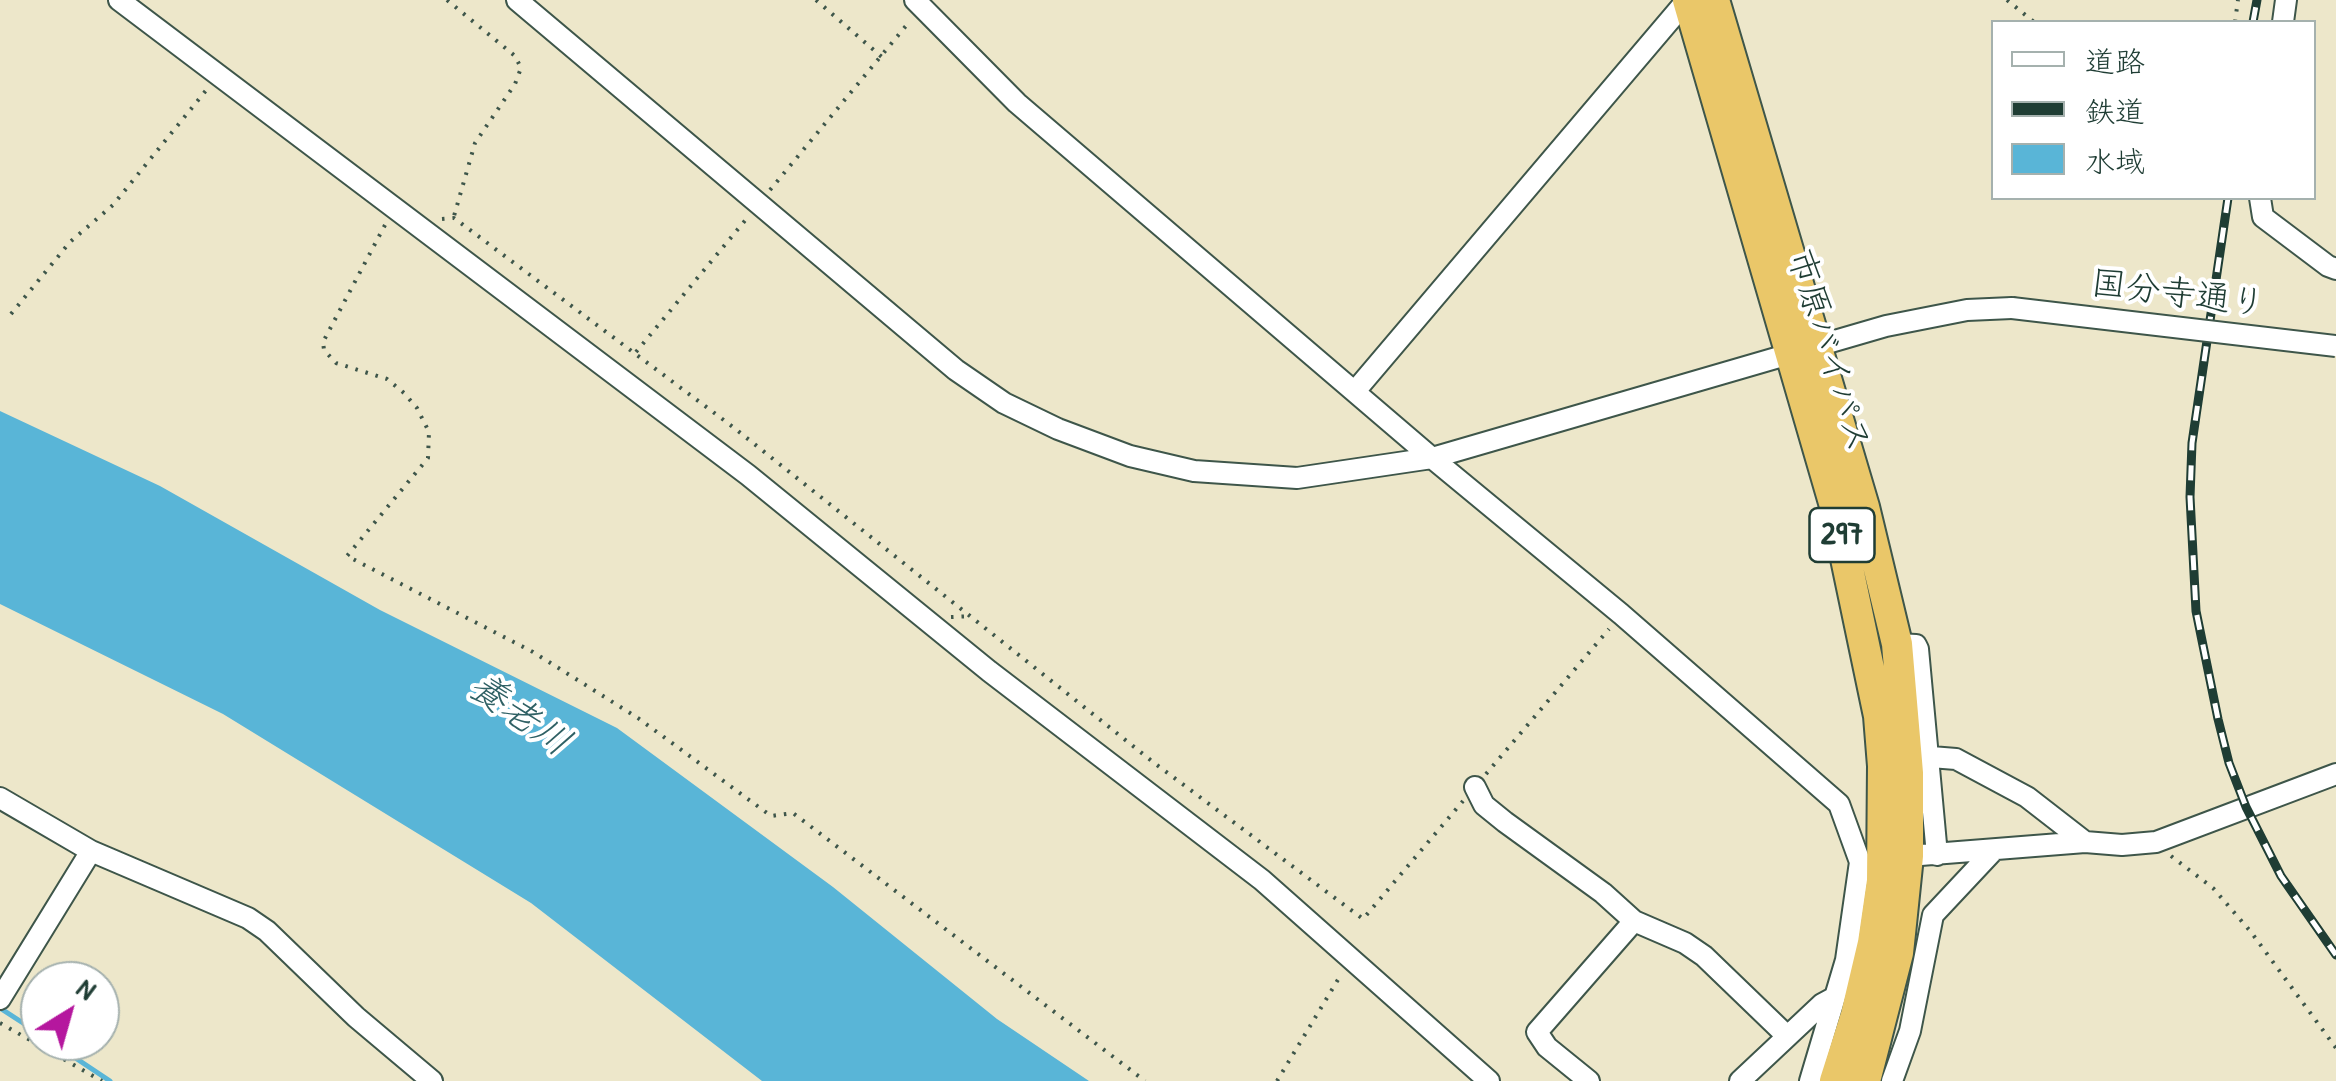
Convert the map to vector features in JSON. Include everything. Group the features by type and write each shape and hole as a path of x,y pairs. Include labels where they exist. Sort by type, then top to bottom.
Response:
{"highway":[{"name":"市原バイパス","path":"1687,0 1802,348 1864,508 1897,644 1908,774 1923,856 1865,1081"},
{"name":"市原バイパス","path":"1714,0 1802,348 1870,664 1883,766 1882,881 1874,943 1835,1081"}],"street":[{"path":"118,0 144,8 218,77 748,475 989,670 1262,880 1489,1081"},
{"name":"国分寺通り","path":"517,0 956,370 1004,402 1058,430 1130,456 1194,471 1297,478 1432,458 1802,348 1967,310 2012,308 2336,346"},
{"path":"1356,390 1687,0"},
{"path":"918,3 1017,103 1621,614 1839,804 1860,862 1846,960 1810,1081"},
{"path":"2260,200 2263,217 2336,268"},
{"path":"1897,644 1916,645 1918,649 1930,756 1923,856 2085,842 2156,842 2336,774"},
{"path":"1930,756 1956,760 2027,797 2085,842"},
{"path":"1475,788 1484,805 1504,822 1604,892 1634,921 1685,943 1704,956 1788,1036"},
{"path":"0,798 91,852 248,918 432,1081"},
{"path":"1892,1081 1910,1031 1934,915 1993,851"},
{"path":"0,999 91,852"},
{"path":"1589,1081 1547,1047 1536,1032 1634,921"},
{"path":"1740,1081 1822,1004 1835,998"}],"path":[{"path":"448,0 515,56 520,68 515,84 475,142 454,218"},
{"path":"816,0 883,58"},
{"path":"2007,0 2032,20"},
{"path":"635,354 883,58 918,3"},
{"path":"10,314 70,242 113,205 218,77"},
{"path":"394,208 323,342 324,350 336,363 387,378 404,392 429,432 428,458 347,556 532,652 638,718 771,816 793,813 1145,1081"},
{"path":"412,221 454,218 870,534 1153,762 1363,919 1621,614"},
{"path":"2156,842 2212,888 2336,1048"},
{"path":"1277,1081 1352,957"},
{"path":"0,1023 102,1081"}],"water":[{"name":"養老川","path":"0,411 160,486 380,610 617,728 833,887 997,1019 1089,1081 762,1081 531,903 223,714 0,604"}],"waterway":[{"path":"0,1008 20,1021"},
{"path":"80,1061 110,1081"}],"railway":[{"path":"2253,20 2257,0"},
{"path":"2228,200 2192,443 2190,497 2196,611 2229,763 2246,807 2281,876 2336,955"}]}
